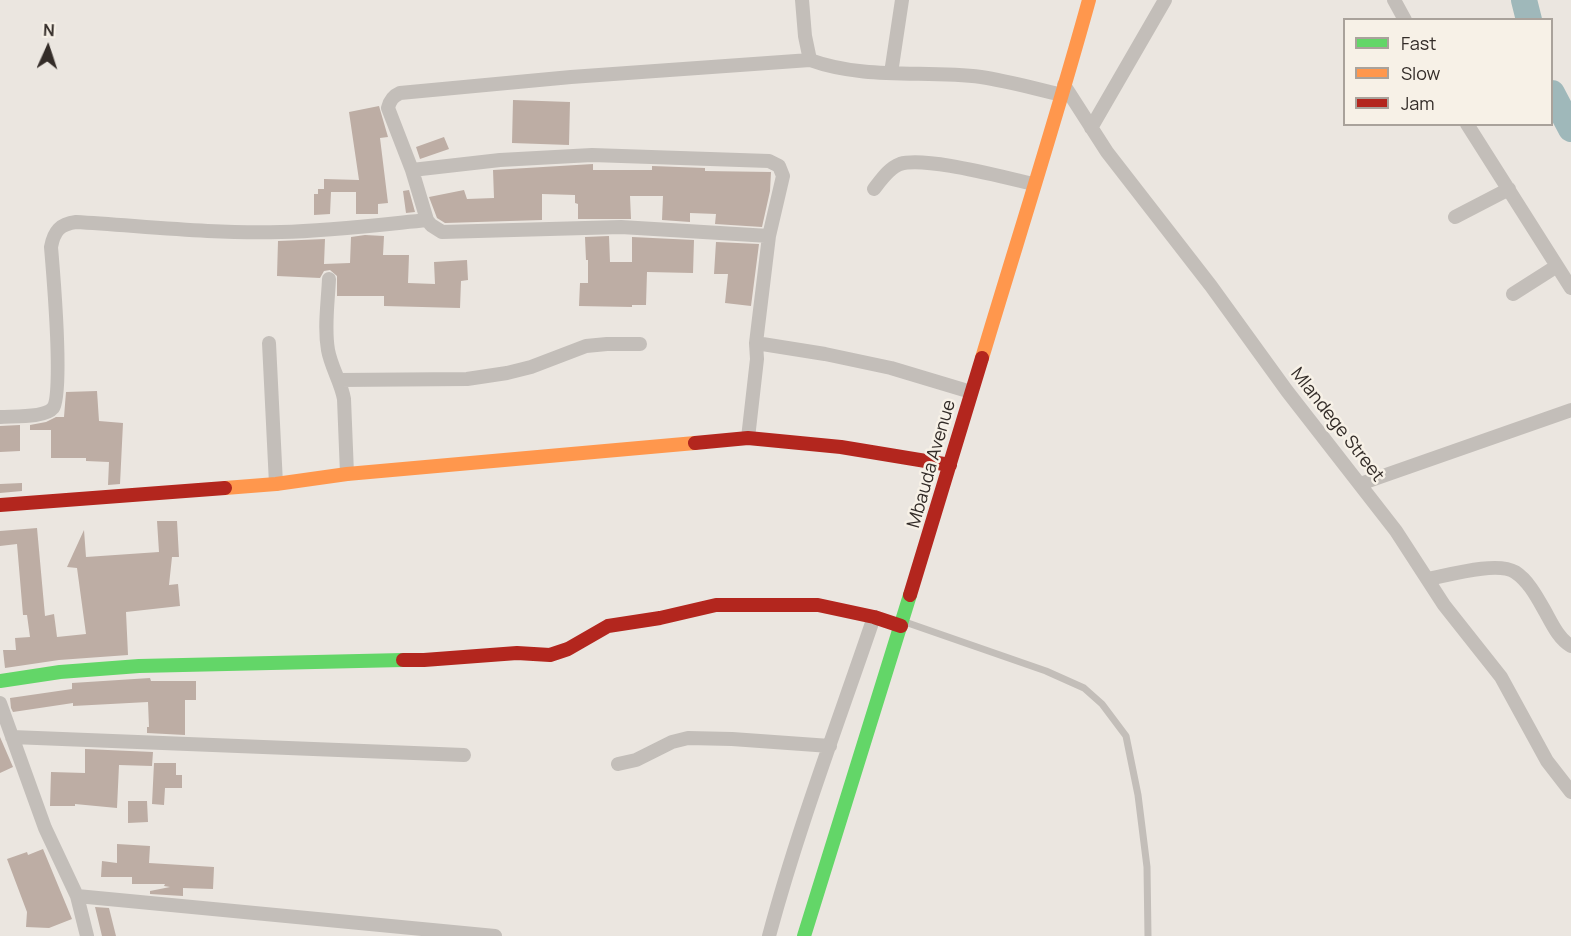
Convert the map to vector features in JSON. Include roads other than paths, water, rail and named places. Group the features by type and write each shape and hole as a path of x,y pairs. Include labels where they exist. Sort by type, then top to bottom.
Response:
{"street":[{"path":"802,0 810,60"},
{"path":"891,73 902,0"},
{"name":"Mbauda Avenue","path":"804,936 902,623 1089,0"},
{"path":"1091,128 1165,0"},
{"path":"1394,0 1404,18"},
{"path":"769,236 621,227 450,232 435,229 427,220 412,170 388,108 394,96 400,93 571,77 810,60 831,67 855,71 981,77 1063,90"},
{"name":"Mlandege Street","path":"1063,90 1287,391 1396,531 1444,605 1501,677 1547,761 1571,792"},
{"path":"1468,126 1571,288"},
{"path":"412,170 500,160 592,155 769,161 779,166 783,176 769,236 756,343 757,359 748,438"},
{"path":"874,189 886,174 900,164 914,162 951,166 1034,184"},
{"path":"1455,217 1509,189"},
{"path":"0,417 43,414 52,410 57,402 58,373 51,247 53,236 58,228 66,223 231,232 280,232 427,220"},
{"path":"1513,294 1557,266"},
{"path":"329,279 327,340 345,409 346,474"},
{"path":"269,343 276,484"},
{"path":"756,343 891,368 971,392"},
{"path":"339,380 487,377 531,367 586,346 640,344"},
{"path":"1360,484 1571,410"},
{"path":"0,505 276,484 346,474 748,438 841,447 950,465"},
{"path":"1428,579 1486,569 1505,568 1516,573 1533,591 1555,629 1571,646"},
{"path":"0,681 60,672 139,666 369,659 424,660 550,654 568,649 608,626 716,606 818,605 902,623"},
{"path":"769,936 814,786 874,617"},
{"path":"0,703 45,828 77,896 87,936"},
{"path":"12,737 464,754"},
{"path":"618,764 636,760 672,742 688,738 830,746"},
{"path":"77,896 495,936"}],"lane":[{"path":"902,623 1046,671 1084,688 1102,704 1126,736 1138,795 1147,867 1148,936"}],"waterway":[{"path":"1524,0 1528,18"},
{"path":"1553,95 1571,129"}]}
